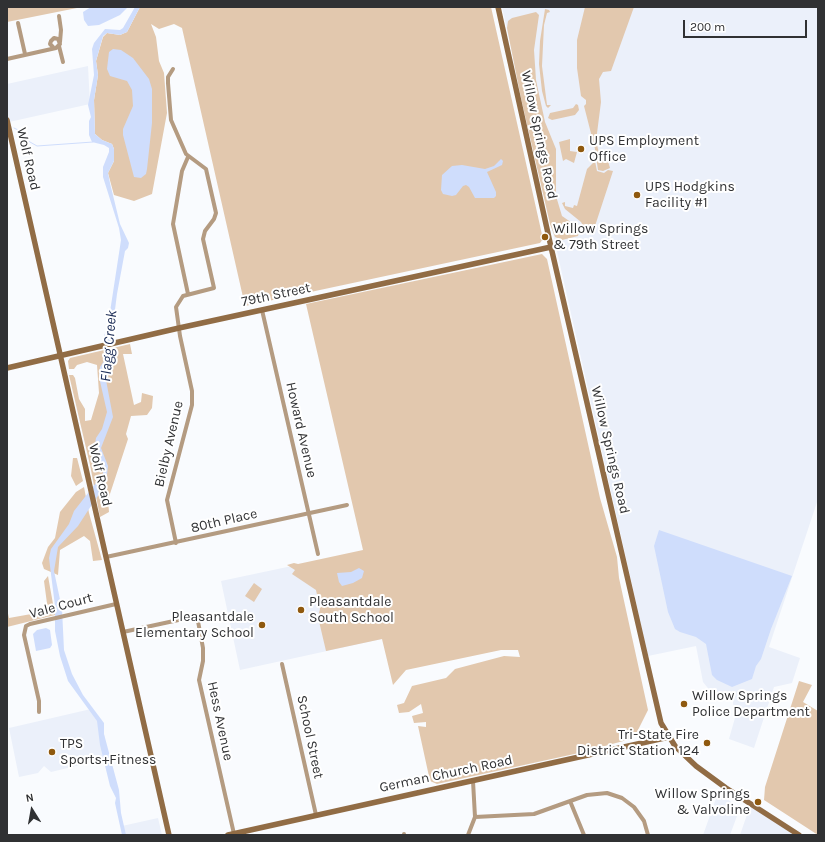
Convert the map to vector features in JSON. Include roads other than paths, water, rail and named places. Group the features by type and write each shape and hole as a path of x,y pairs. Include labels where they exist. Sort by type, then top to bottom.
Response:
{"street":[{"name":"Willow Springs Road","path":"498,7 551,247 661,723 669,737 686,758 706,774 799,835"},
{"path":"7,59 53,47 56,48 60,44 61,30 59,16"},
{"path":"18,23 25,54"},
{"path":"53,47 50,42 52,39 58,39 64,62"},
{"path":"173,69 168,77 171,120 188,157 206,169 216,213 214,219 205,231 203,238 214,288 188,294 173,224 182,171 188,157"},
{"name":"Wolf Road","path":"7,120 169,835"},
{"name":"79th Street","path":"7,368 102,345 551,247"},
{"name":"Bielby Avenue","path":"176,543 167,500 192,405 192,398 176,307 180,299 188,294"},
{"name":"Howard Avenue","path":"262,310 318,554"},
{"name":"80th Place","path":"106,558 347,505"},
{"name":"Vale Court","path":"39,712 24,632 30,624 116,604"},
{"name":"Hess Avenue","path":"123,632 197,616 203,648 203,661 199,680 231,834"},
{"name":"School Street","path":"282,664 316,815"},
{"name":"German Church Road","path":"231,834 669,737"},
{"path":"468,835 475,816 473,781"},
{"path":"475,816 534,814 587,795 600,793 622,798 640,814 648,835"},
{"path":"570,801 584,835"}],"water":[{"path":"91,7 128,7 120,15 99,25 88,26 84,20 83,12"},
{"name":"Flagg Creek","path":"135,7 140,7 127,32 120,35 107,33 103,36 96,61 98,75 94,100 95,134 102,140 112,144 114,149 114,161 108,173 120,224 129,243 128,248 125,251 117,294 106,380 113,417 101,448 108,466 107,475 104,487 78,526 58,547 54,571 62,609 64,650 72,674 83,695 104,723 104,734 119,790 121,813 126,835 122,835 115,803 116,798 110,786 100,745 97,721 68,681 60,656 55,631 55,606 49,558 51,549 69,524 74,511 103,474 103,469 95,444 96,438 102,429 107,412 99,377 100,367 106,358 104,336 108,325 121,240 119,228 103,177 103,167 109,152 109,148 92,142 89,135 89,121 91,117 88,105 94,75 92,49 94,43 105,29 120,30 123,28"},
{"path":"113,49 121,50 133,58 149,79 152,89 152,123 147,169 146,174 141,178 134,177 123,135 123,129 133,106 132,90 127,81 110,76 107,69 109,52"},
{"path":"501,159 503,161 502,165 487,172 496,192 496,196 494,198 475,198 469,187 466,185 463,186 456,195 452,196 443,194 441,190 442,175 452,166 462,165 485,169 494,166"},
{"path":"659,530 792,576 752,679 732,687 717,680 712,675 706,644 696,637 675,629 668,612 654,546"},
{"path":"359,568 364,571 362,578 353,583 342,586 339,582 337,573 351,572"},
{"path":"46,628 50,630 52,645 50,648 36,651 33,634 37,630"}],"waterway":[{"path":"14,128 20,131 23,138 37,146 93,142"}],"place":[{"name":"UPS Employment Office","path":"581,149"},
{"name":"UPS Hodgkins Facility #1","path":"637,195"},
{"name":"Willow Springs & 79th Street","path":"545,237"},
{"name":"Pleasantdale South School","path":"301,610"},
{"name":"Pleasantdale Elementary School","path":"262,625"},
{"name":"Willow Springs Police Department","path":"684,704"},
{"name":"Tri-State Fire District Station 124","path":"707,743"},
{"name":"TPS Sports+Fitness","path":"52,752"},
{"name":"Willow Springs & Valvoline","path":"758,802"}]}
